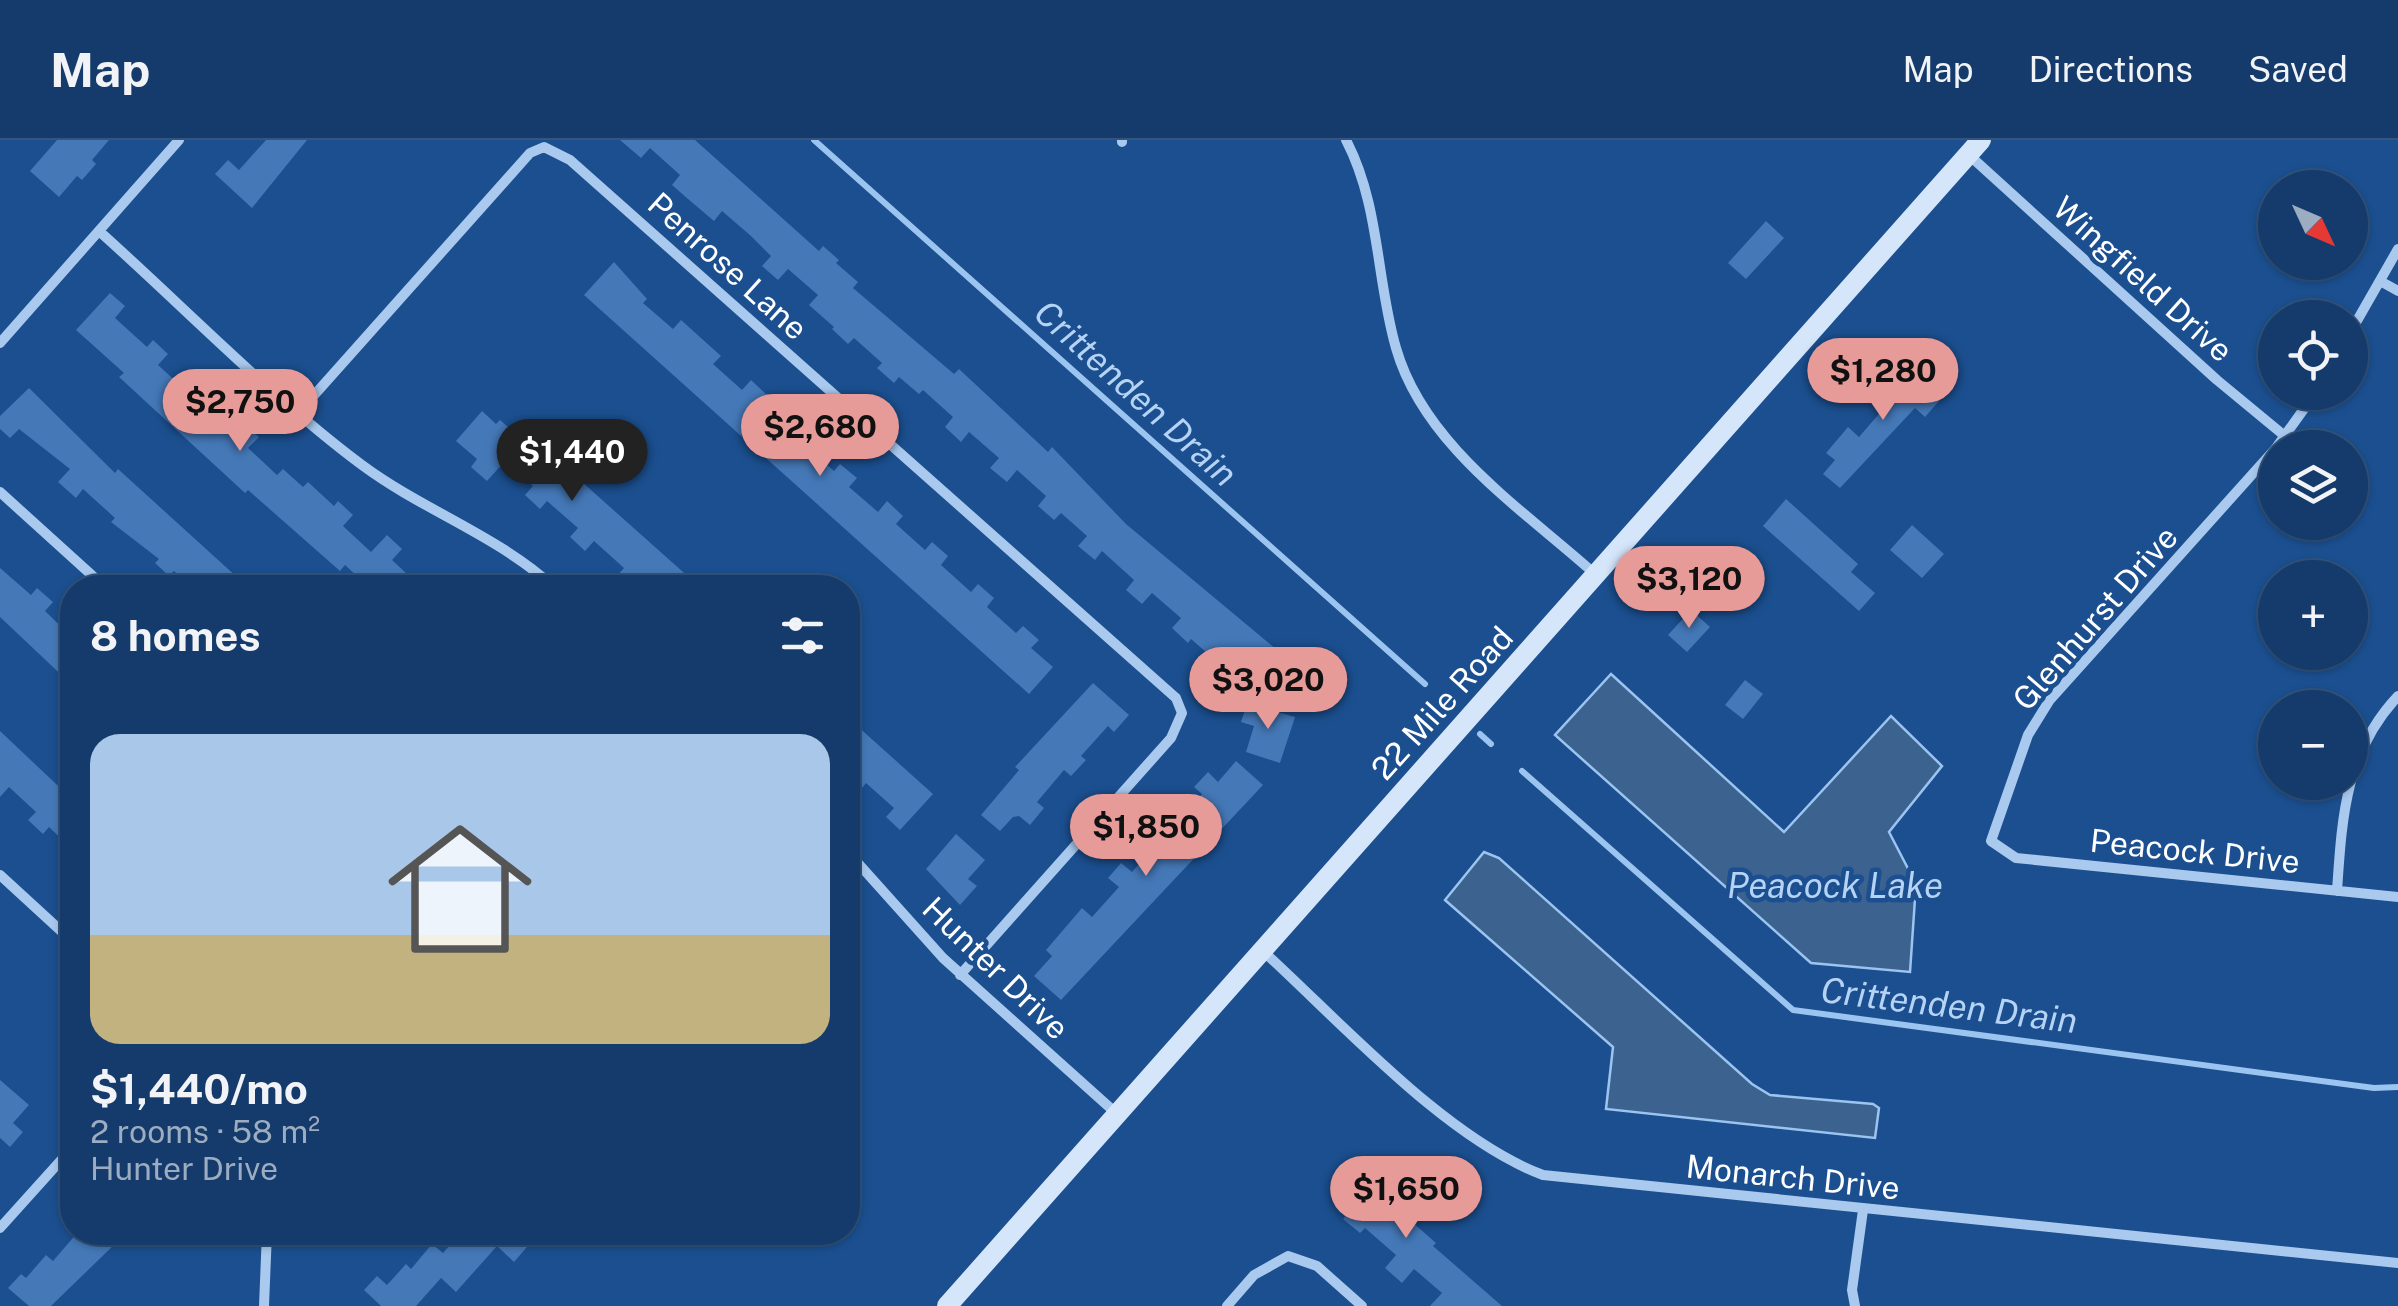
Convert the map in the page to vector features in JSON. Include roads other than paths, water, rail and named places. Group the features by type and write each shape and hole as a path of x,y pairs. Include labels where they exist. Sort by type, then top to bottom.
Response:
{"street":[{"path":"0,343 180,140"},
{"path":"1346,140 1370,202 1397,353 1423,408 1462,455 1596,576"},
{"name":"22 Mile Road","path":"947,1306 1975,147"},
{"name":"Wingfield Drive","path":"1975,147 2216,380 2278,430"},
{"name":"Penrose Lane","path":"300,411 520,162 544,148 560,152 600,186 1169,690 1182,713 1171,738 960,974"},
{"path":"99,231 364,467 492,538 539,575"},
{"path":"2368,302 2398,249"},
{"path":"2380,281 2398,291"},
{"name":"Glenhurst Drive","path":"1991,841 2028,735 2050,701 2258,468"},
{"path":"0,492 92,575"},
{"path":"2337,890 2342,803 2362,748 2398,696"},
{"name":"Peacock Drive","path":"1991,841 2016,858 2398,897"},
{"name":"Hunter Drive","path":"860,865 960,974 1117,1114"},
{"path":"0,875 60,930"},
{"name":"Monarch Drive","path":"1262,951 1446,1118 1504,1160 1561,1178 2398,1263"},
{"path":"0,1228 60,1161"},
{"path":"1855,1306 1852,1290 1864,1210"},
{"path":"264,1306 267,1245"},
{"path":"1227,1306 1273,1261 1288,1256 1317,1266 1362,1306"}],"water":[{"name":"Peacock Lake","path":"1611,674 1784,832 1891,716 1942,766 1889,832 1916,884 1910,972 1811,963 1555,735"},
{"path":"1484,852 1499,858 1752,1084 1770,1095 1873,1104 1879,1108 1875,1138 1606,1109 1613,1047 1445,900"}],"waterway":[{"name":"Crittenden Drain","path":"814,140 1425,684"},
{"name":"Crittenden Drain","path":"1448,704 1453,708"},
{"name":"Crittenden Drain","path":"1480,734 1491,744"},
{"name":"Crittenden Drain","path":"1522,771 1793,1010 2374,1088 2398,1087"}]}
